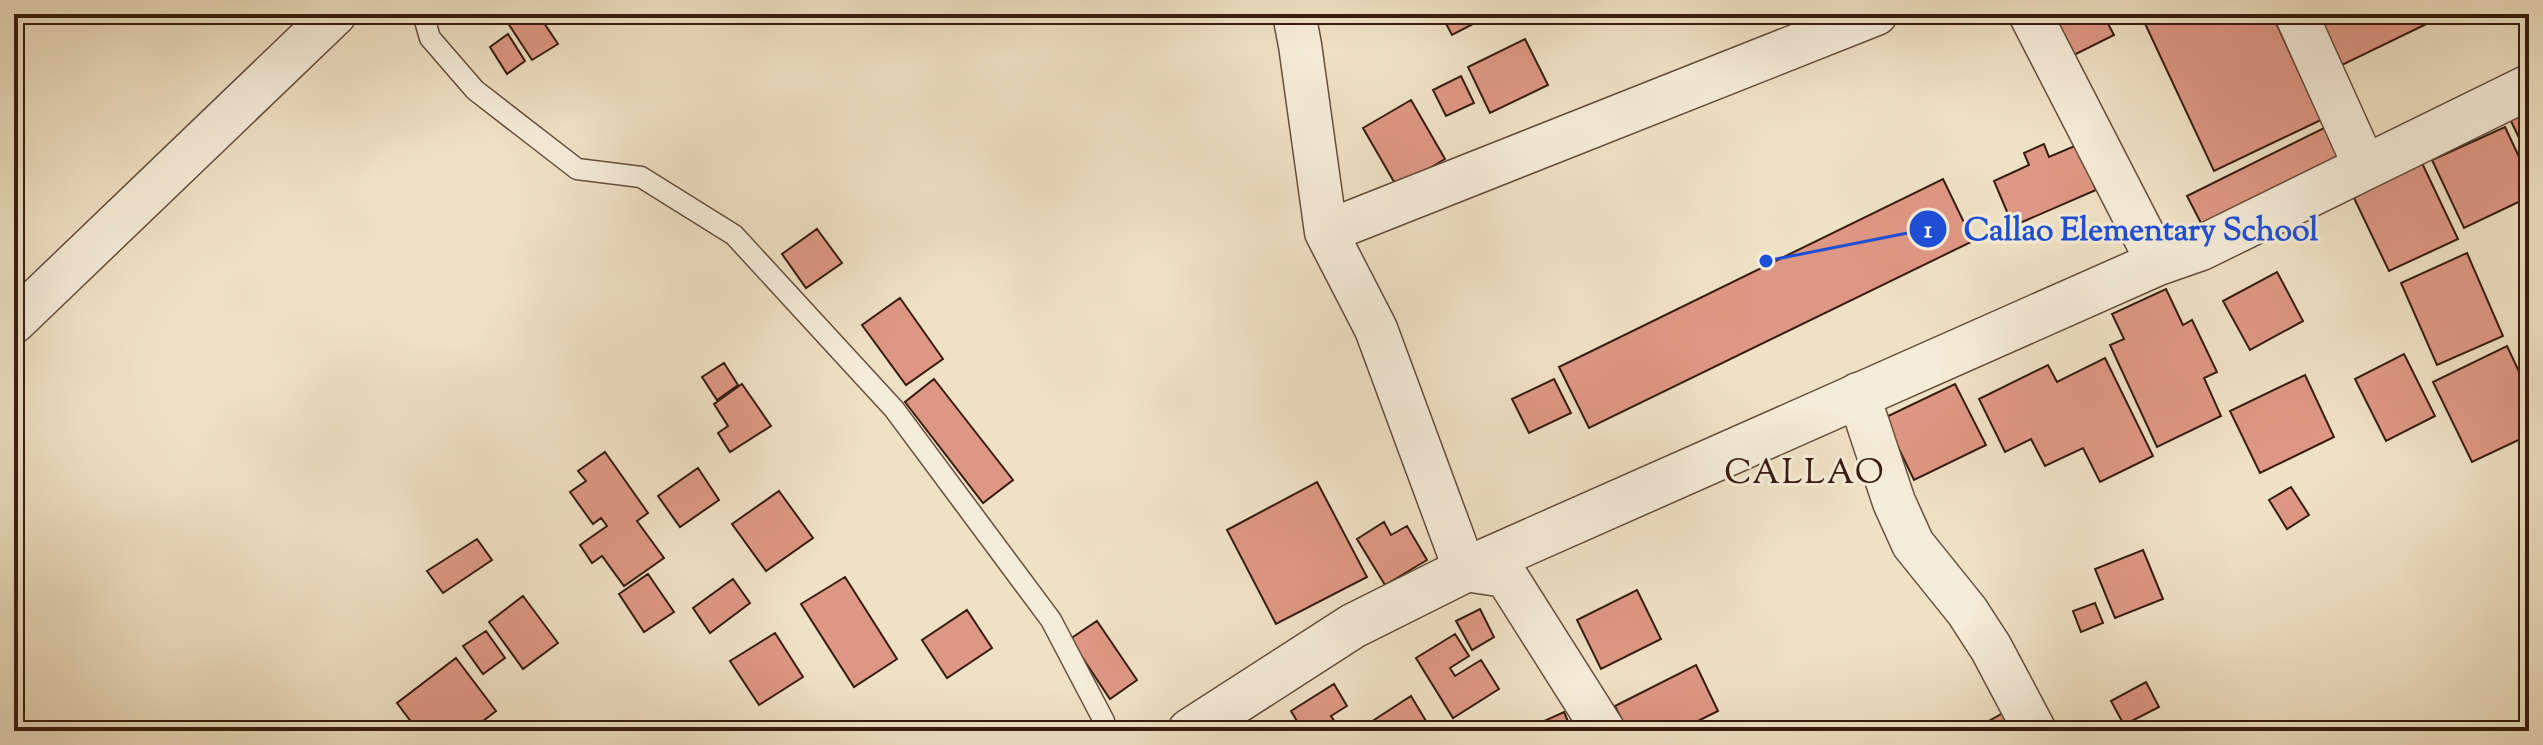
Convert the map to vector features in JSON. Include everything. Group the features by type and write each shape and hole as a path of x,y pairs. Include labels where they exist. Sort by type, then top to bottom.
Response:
{"street":[{"path":"14,322 335,14"},
{"path":"1294,14 1326,232 1376,329 1465,570"},
{"path":"1326,232 1876,14"},
{"path":"2030,14 2158,263"},
{"path":"2296,14 2365,167"},
{"path":"1190,731 1353,626 1465,570 1858,394 2158,263 2201,248 2529,87"},
{"path":"1858,394 1894,502 1913,544 1967,611 1991,648 2035,731"},
{"path":"1465,570 1506,576 1604,731"}],"lane":[{"path":"423,14 430,38 475,90 577,169 641,177 734,235 894,409 1051,620 1104,721 1106,731"}],"building":[{"path":"508,14 538,14 558,44 532,60 504,17"},
{"path":"1441,14 1492,14 1452,35"},
{"path":"2048,14 2103,14 2114,35 2070,57"},
{"path":"2272,14 2321,120 2214,171 2141,15"},
{"path":"2317,14 2447,14 2342,65"},
{"path":"508,34 525,61 507,74 490,47"},
{"path":"1525,39 1548,85 1490,113 1468,67"},
{"path":"1461,76 1474,103 1446,116 1433,90"},
{"path":"1411,100 1445,159 1397,187 1363,128"},
{"path":"2529,107 2529,140 2522,144 2509,117"},
{"path":"2326,127 2341,157 2202,225 2187,196"},
{"path":"2505,127 2529,178 2529,197 2464,228 2432,160"},
{"path":"2044,144 2049,157 2077,145 2096,190 2013,226 1994,181 2029,165 2024,153"},
{"path":"2422,163 2458,239 2389,271 2353,196"},
{"path":"1943,179 1973,241 1589,428 1559,367"},
{"path":"817,229 842,263 806,288 782,254"},
{"path":"2467,253 2503,336 2437,365 2401,283"},
{"path":"2277,272 2303,321 2250,350 2223,301"},
{"path":"2166,289 2183,325 2192,320 2217,372 2204,378 2221,416 2157,447 2110,345 2124,339 2112,314"},
{"path":"900,298 943,359 906,385 862,325"},
{"path":"2507,346 2529,393 2529,435 2472,462 2433,382"},
{"path":"2404,354 2435,416 2386,441 2355,379"},
{"path":"2105,358 2153,456 2100,482 2083,448 2045,466 2031,439 2005,452 1979,399 2048,365 2057,382"},
{"path":"724,363 738,385 717,400 702,377"},
{"path":"2305,375 2334,437 2260,473 2230,411"},
{"path":"934,379 1013,480 983,503 905,402"},
{"path":"1554,379 1571,413 1529,433 1512,399"},
{"path":"742,384 771,426 730,452 718,433 728,426 714,404"},
{"path":"1955,384 1986,445 1914,480 1884,418"},
{"path":"605,452 648,513 637,521 664,558 624,586 602,556 592,563 580,545 607,526 601,518 593,524 570,492 586,481 578,471"},
{"path":"698,468 719,500 680,527 658,496"},
{"path":"1317,482 1367,577 1276,624 1227,530"},
{"path":"2291,487 2309,515 2287,529 2269,500"},
{"path":"779,491 813,538 766,571 732,524"},
{"path":"1384,522 1391,535 1407,526 1427,560 1385,585 1357,539"},
{"path":"477,539 492,560 443,593 427,571"},
{"path":"2143,550 2163,599 2115,618 2095,569"},
{"path":"648,574 674,612 644,632 619,594"},
{"path":"845,577 897,659 854,687 801,604"},
{"path":"733,579 750,603 710,633 693,608"},
{"path":"1637,590 1661,639 1601,669 1577,620"},
{"path":"523,596 558,643 523,669 489,622"},
{"path":"2095,603 2103,623 2081,632 2073,611"},
{"path":"1480,609 1494,637 1472,650 1456,621"},
{"path":"967,610 992,648 947,678 922,640"},
{"path":"1097,621 1137,680 1110,699 1070,639"},
{"path":"486,631 505,658 483,674 463,646"},
{"path":"775,633 803,677 759,705 730,661"},
{"path":"1455,634 1469,656 1450,668 1455,676 1481,660 1499,689 1453,718 1416,658"},
{"path":"456,658 496,711 470,731 418,731 397,703"},
{"path":"1696,665 1718,711 1678,731 1627,731 1615,706"},
{"path":"2146,682 2159,707 2124,725 2111,701"},
{"path":"1334,684 1347,706 1331,716 1341,731 1303,731 1291,711"},
{"path":"1411,696 1432,731 1381,731 1374,720"},
{"path":"1564,712 1572,731 1522,731"},
{"path":"2003,713 2013,731 1971,731"}],"place":[{"name":"Callao Elementary School","path":"1766,261"}],"district":[{"name":"CALLAO","path":"1805,471"}]}
